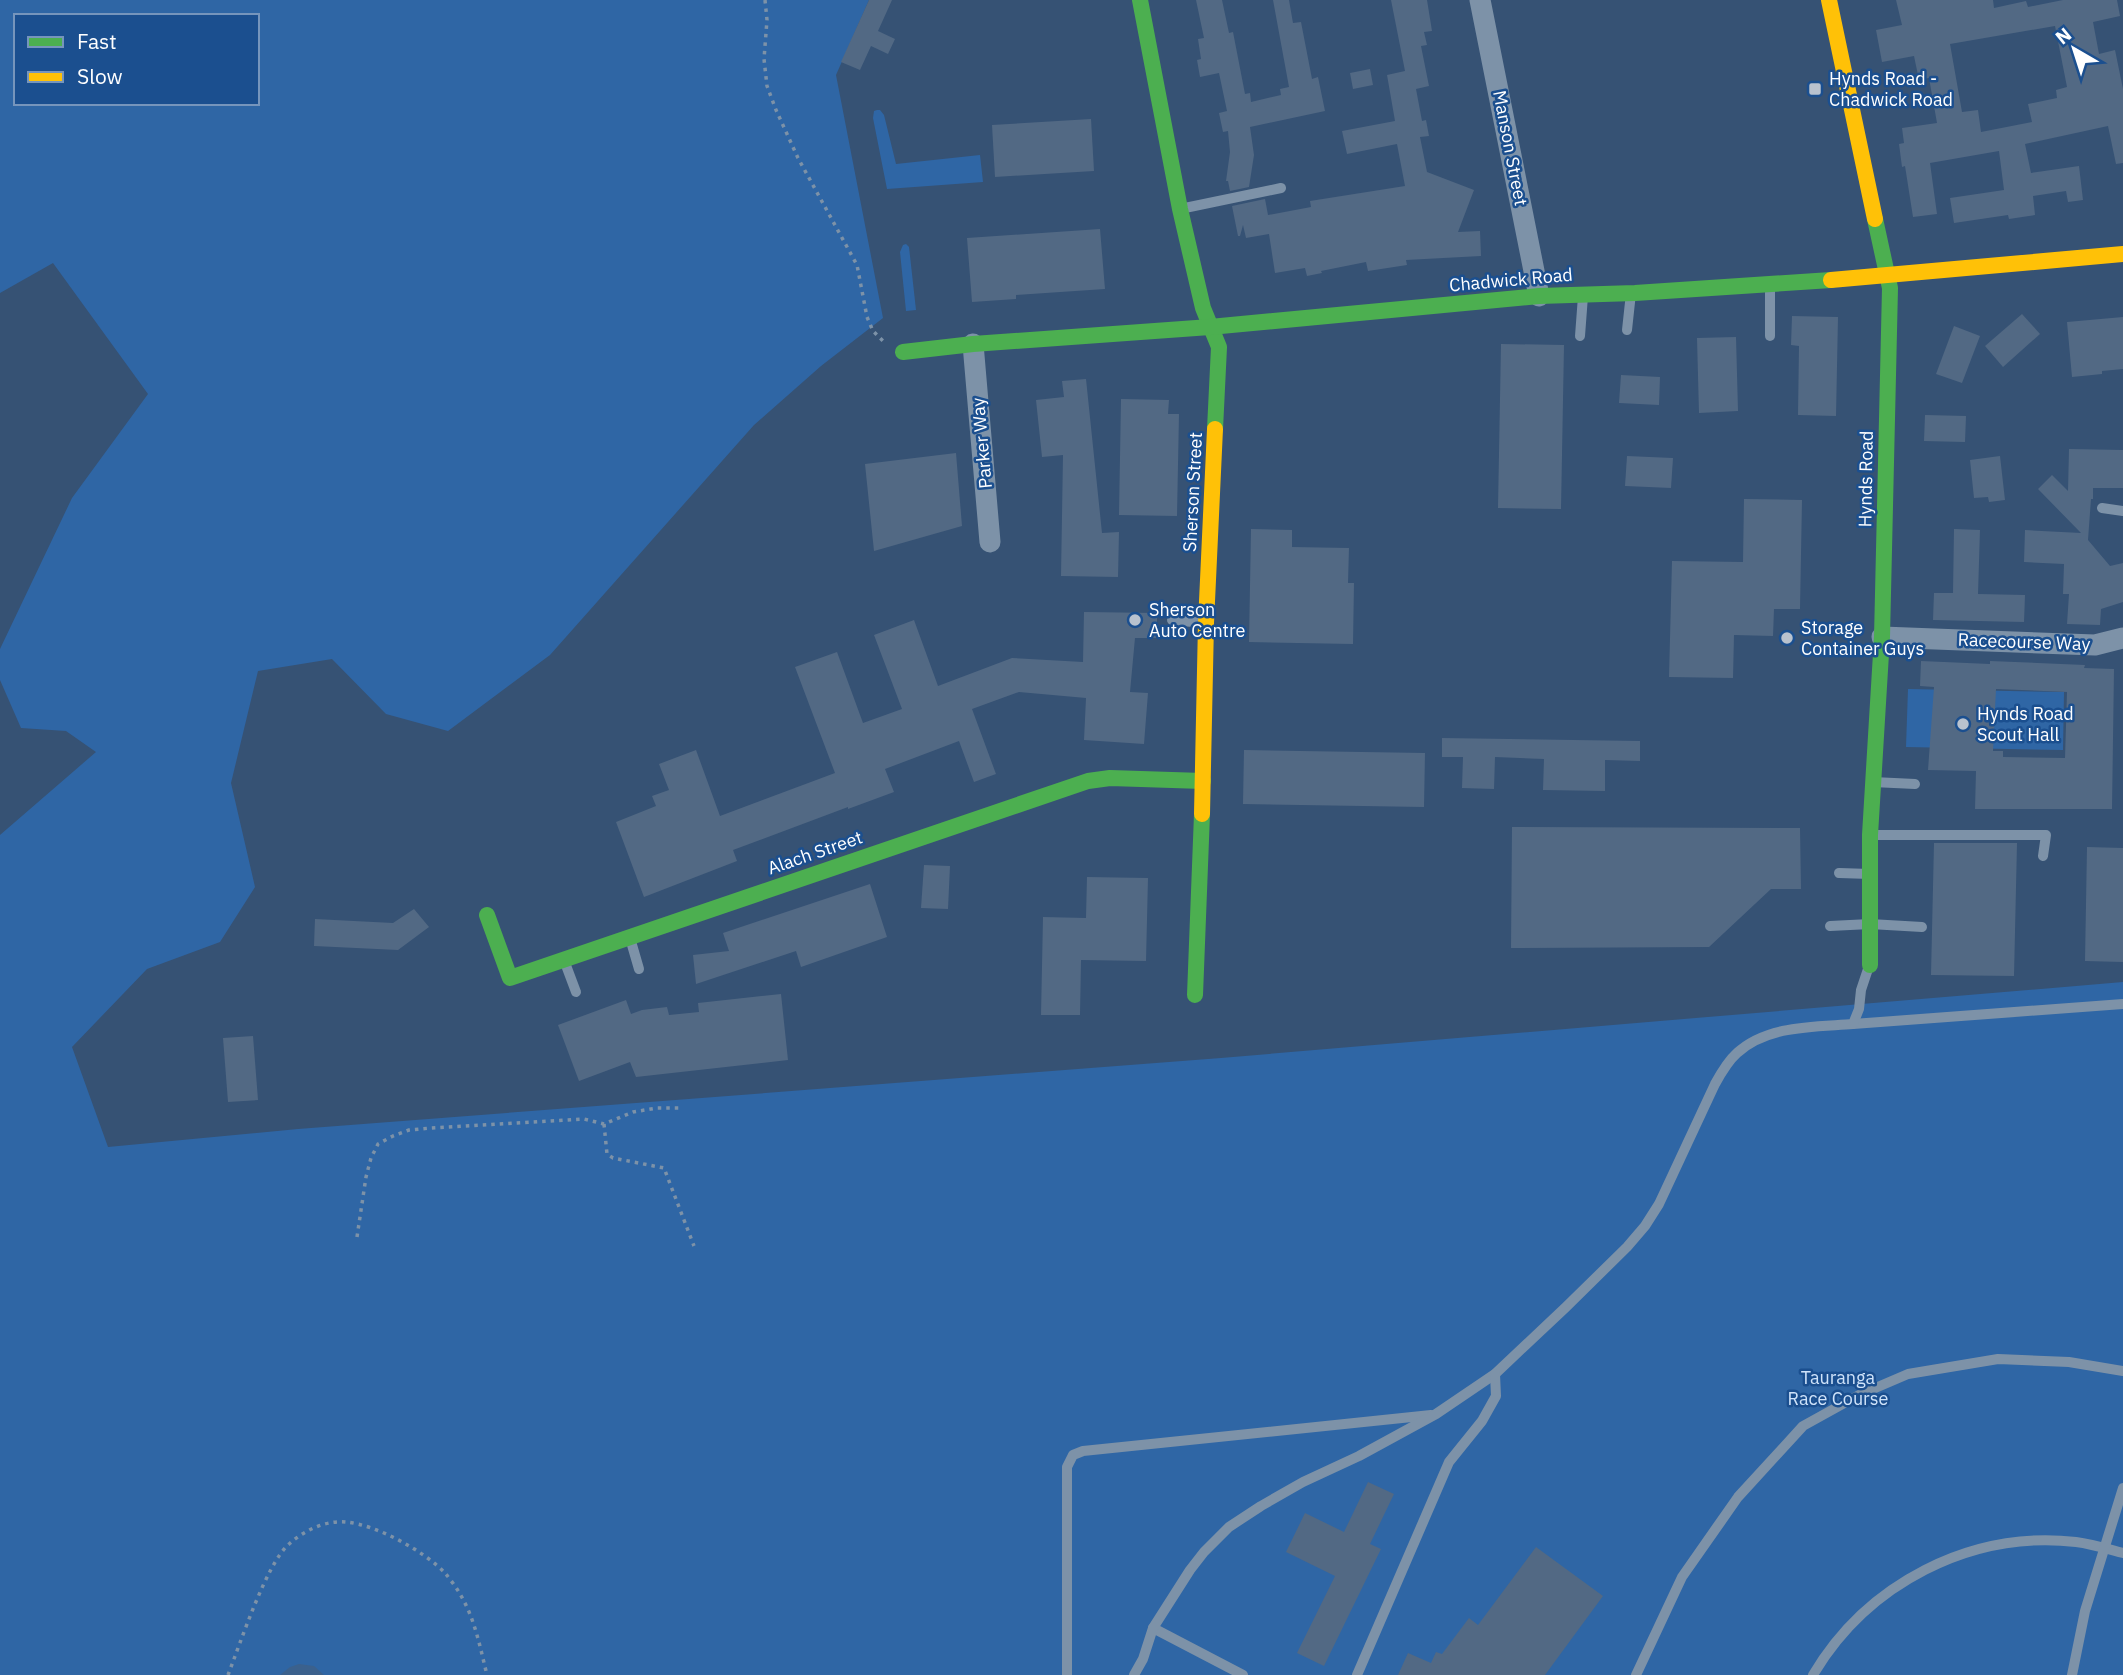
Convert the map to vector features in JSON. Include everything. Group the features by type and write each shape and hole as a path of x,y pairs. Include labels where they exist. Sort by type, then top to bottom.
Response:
{"street":[{"name":"Sherson Street","path":"1140,0 1180,209 1203,308 1219,347 1206,623 1195,995"},
{"name":"Manson Street","path":"1480,0 1539,296"},
{"name":"Hynds Road","path":"1829,0 1890,288 1882,637 1870,835 1870,965"},
{"name":"Chadwick Road","path":"903,352 1539,296 1770,284 2123,254"},
{"name":"Parker Way","path":"973,344 990,542"},
{"name":"Racecourse Way","path":"1882,637 2095,645 2123,638"},
{"name":"Alach Street","path":"487,915 510,978 1088,781 1110,778 1203,781"}],"lane":[{"path":"1180,209 1282,188"},
{"path":"1770,284 1770,336"},
{"path":"1580,336 1583,293"},
{"path":"1627,330 1631,293"},
{"path":"2102,508 2123,511"},
{"path":"1172,620 1206,623"},
{"path":"1873,782 1915,784"},
{"path":"1870,835 2046,835 2043,856"},
{"path":"1839,873 1870,874"},
{"path":"1830,926 1922,927"},
{"path":"630,938 639,969"},
{"path":"564,960 576,992"},
{"path":"1853,1024 1870,965"},
{"path":"1134,1675 1143,1659 1153,1628 1190,1570 1230,1527 1303,1482 1436,1415 1495,1374 1566,1307 1645,1226 1659,1204 1715,1084 1737,1053 1752,1041 1782,1031 2123,1004"},
{"path":"1636,1675 1682,1577 1738,1497 1803,1426 1859,1395 1908,1374 1997,1359 2069,1362 2123,1371"},
{"path":"1357,1675 1450,1462 1482,1421 1496,1396 1495,1374"},
{"path":"1067,1675 1067,1467 1073,1455 1083,1451 1436,1415"},
{"path":"2072,1675 2085,1611 2123,1488"},
{"path":"1813,1675 1852,1622 1886,1592 1929,1566 1981,1549 2029,1541 2077,1542 2123,1553"},
{"path":"1153,1628 1243,1675"}],"path":[{"path":"765,0 767,20 764,59 767,86 776,110 798,158 857,265 867,317 873,331 882,340 903,352"},
{"path":"358,1237 371,1158 378,1144 393,1136 409,1130 454,1126 584,1119 604,1124 633,1112 680,1108"},
{"path":"604,1124 607,1154 613,1158 664,1168 694,1246"},
{"path":"228,1675 270,1572 286,1546 303,1533 325,1524 345,1522 391,1536 422,1554 445,1573 461,1595 474,1622 487,1675"}],"green space":[{"name":"Tauranga Race Course","path":"0,0 869,0 836,75 883,318 821,366 754,425 550,655 448,731 386,714 332,659 258,671 231,783 255,887 220,942 147,969 72,1047 108,1147 298,1129 1221,1058 2123,982 2123,1675 0,1675 0,835 96,752 66,731 21,728 0,680 0,649 72,498 148,394 53,263 0,293"},
{"path":"880,110 884,115 896,164 980,155 983,182 887,189 873,118 874,111"},
{"path":"906,244 909,247 916,310 906,311 900,252"},
{"path":"1908,689 2064,692 2063,750 1906,747"}],"shaded area":[{"path":"299,1664 314,1666 324,1675 280,1675"}],"building":[{"path":"869,0 892,0 878,31 895,39 888,54 871,46 860,70 841,62"},
{"path":"1196,0 1222,0 1229,33 1233,32 1245,94 1250,93 1251,102 1281,95 1280,89 1289,87 1273,0 1289,0 1293,23 1301,22 1312,79 1318,77 1325,111 1250,127 1254,155 1249,187 1230,191 1226,181 1230,152 1228,131 1223,132 1219,113 1227,111 1219,73 1200,77 1197,60 1201,59 1198,39 1204,38"},
{"path":"1391,0 1427,0 1432,31 1424,32 1427,45 1421,46 1429,86 1416,89 1422,121 1426,120 1429,136 1420,137 1427,172 1474,190 1458,232 1480,231 1481,256 1406,260 1407,265 1368,271 1366,262 1307,276 1305,268 1275,273 1269,234 1246,238 1243,225 1238,236 1232,206 1265,199 1268,215 1311,207 1310,201 1405,186 1397,144 1347,154 1342,131 1395,121 1387,75 1405,71"},
{"path":"1896,0 1993,0 1994,8 2026,1 2028,7 2063,0 2117,0 2120,16 2093,22 2099,54 2115,50 2123,89 2123,163 2116,164 2108,126 2025,144 2031,173 2079,166 2083,200 2068,202 2066,191 2033,196 2035,215 2009,219 2008,215 1954,223 1950,198 2004,190 1999,151 1930,163 1937,214 1913,217 1899,144 1904,143 1902,128 1937,123 1929,78 1919,80 1914,56 1882,62 1876,30 1902,25","holes":["2055,26 2067,87 2056,90 2057,98 2028,104 2032,122 1981,132 1978,110 1962,112 1950,44"]},
{"path":"1370,69 1373,85 1353,89 1350,73"},
{"path":"1091,119 1094,171 995,177 992,125"},
{"path":"1100,229 1105,289 1016,295 1016,299 972,302 967,238"},
{"path":"2022,314 2040,334 2003,367 1985,346"},
{"path":"1792,316 1838,317 1836,416 1798,415 1799,346 1791,345"},
{"path":"2123,317 2123,369 2072,377 2067,322"},
{"path":"1954,326 1980,336 1962,383 1936,374"},
{"path":"1736,337 1738,411 1699,413 1697,338"},
{"path":"1501,344 1564,345 1561,509 1498,508"},
{"path":"1621,375 1660,377 1659,405 1619,403"},
{"path":"1086,379 1102,533 1119,532 1118,577 1061,576 1063,455 1042,457 1036,400 1064,397 1062,381"},
{"path":"1121,399 1169,400 1168,414 1179,414 1177,516 1119,515"},
{"path":"1925,415 1966,416 1965,442 1924,441"},
{"path":"2069,449 2123,450 2123,488 2093,488 2091,499 2088,540 2110,566 2123,563 2123,602 2101,609 2100,625 2067,624 2069,594 2063,594 2064,564 2024,562 2025,530 2081,533 2038,489 2052,475 2068,491"},
{"path":"956,453 962,526 874,551 865,464"},
{"path":"1627,456 1673,458 1671,488 1625,486"},
{"path":"2000,456 2005,500 1989,502 1988,497 1974,498 1970,460"},
{"path":"1744,499 1802,500 1800,609 1774,609 1773,636 1734,635 1733,678 1669,677 1672,561 1743,562"},
{"path":"1251,529 1292,530 1292,547 1349,548 1348,583 1354,583 1353,644 1249,642"},
{"path":"1954,529 1980,530 1978,594 2025,595 2024,622 1933,620 1934,593 1953,593"},
{"path":"1084,612 1157,613 1157,638 1135,638 1130,692 1148,693 1144,744 1084,740 1086,698 1019,692 972,709 996,774 974,782 959,741 885,769 894,792 733,850 737,861 644,897 616,822 656,806 652,796 669,790 659,764 696,750 720,816 835,773 795,667 837,652 863,723 902,709 874,635 914,620 938,686 1012,658 1083,662"},
{"path":"1921,661 1990,664 1990,661 2085,665 2084,668 2114,669 2112,809 1975,809 1976,771 1928,770 1934,687 1920,686","holes":["1996,689 2067,692 2065,758 2003,757 2003,751 1993,751"]},
{"path":"1442,738 1640,741 1640,761 1605,760 1605,791 1543,790 1544,759 1495,757 1494,789 1462,788 1463,757 1442,757"},
{"path":"1244,750 1425,753 1424,807 1243,804"},
{"path":"1512,827 1800,828 1801,889 1771,889 1709,947 1511,948"},
{"path":"1934,843 2017,843 2014,976 1931,975"},
{"path":"2087,847 2123,848 2123,962 2085,961"},
{"path":"924,865 950,866 948,909 921,908"},
{"path":"1087,877 1148,878 1146,961 1081,960 1080,1015 1041,1015 1043,917 1086,918"},
{"path":"870,884 887,937 801,967 796,951 696,984 693,955 729,951 723,933"},
{"path":"414,909 429,927 398,950 314,946 315,919 393,923"},
{"path":"781,994 788,1060 636,1077 630,1062 579,1081 558,1025 626,1000 631,1014 667,1007 669,1015 699,1012 698,1003"},
{"path":"253,1036 258,1100 228,1102 223,1038"},
{"path":"1368,1482 1394,1494 1370,1544 1381,1549 1324,1666 1297,1653 1335,1576 1286,1552 1305,1513 1344,1532"},
{"path":"1536,1547 1603,1596 1545,1675 1398,1675 1408,1653 1431,1663 1436,1652 1442,1654 1469,1618 1478,1625"}],"traffic: fast":[{"path":"1140,0 1180,209 1203,308 1219,347 1215,429"},
{"path":"1870,965 1870,835 1882,637 1890,288 1875,219"},
{"path":"903,352 1539,296 1635,293 1831,280"},
{"path":"487,915 510,978 1088,781 1110,778 1203,781"},
{"path":"1195,995 1202,814"}],"traffic: slow":[{"path":"1829,0 1875,219"},
{"path":"1831,280 2123,254"},
{"path":"1202,814 1206,623 1215,429"}],"place":[{"name":"Hynds Road - Chadwick Road","path":"1815,89"},
{"name":"Sherson Auto Centre","path":"1135,620"},
{"name":"Storage Container Guys","path":"1787,638"},
{"name":"Hynds Road Scout Hall","path":"1963,724"}]}
